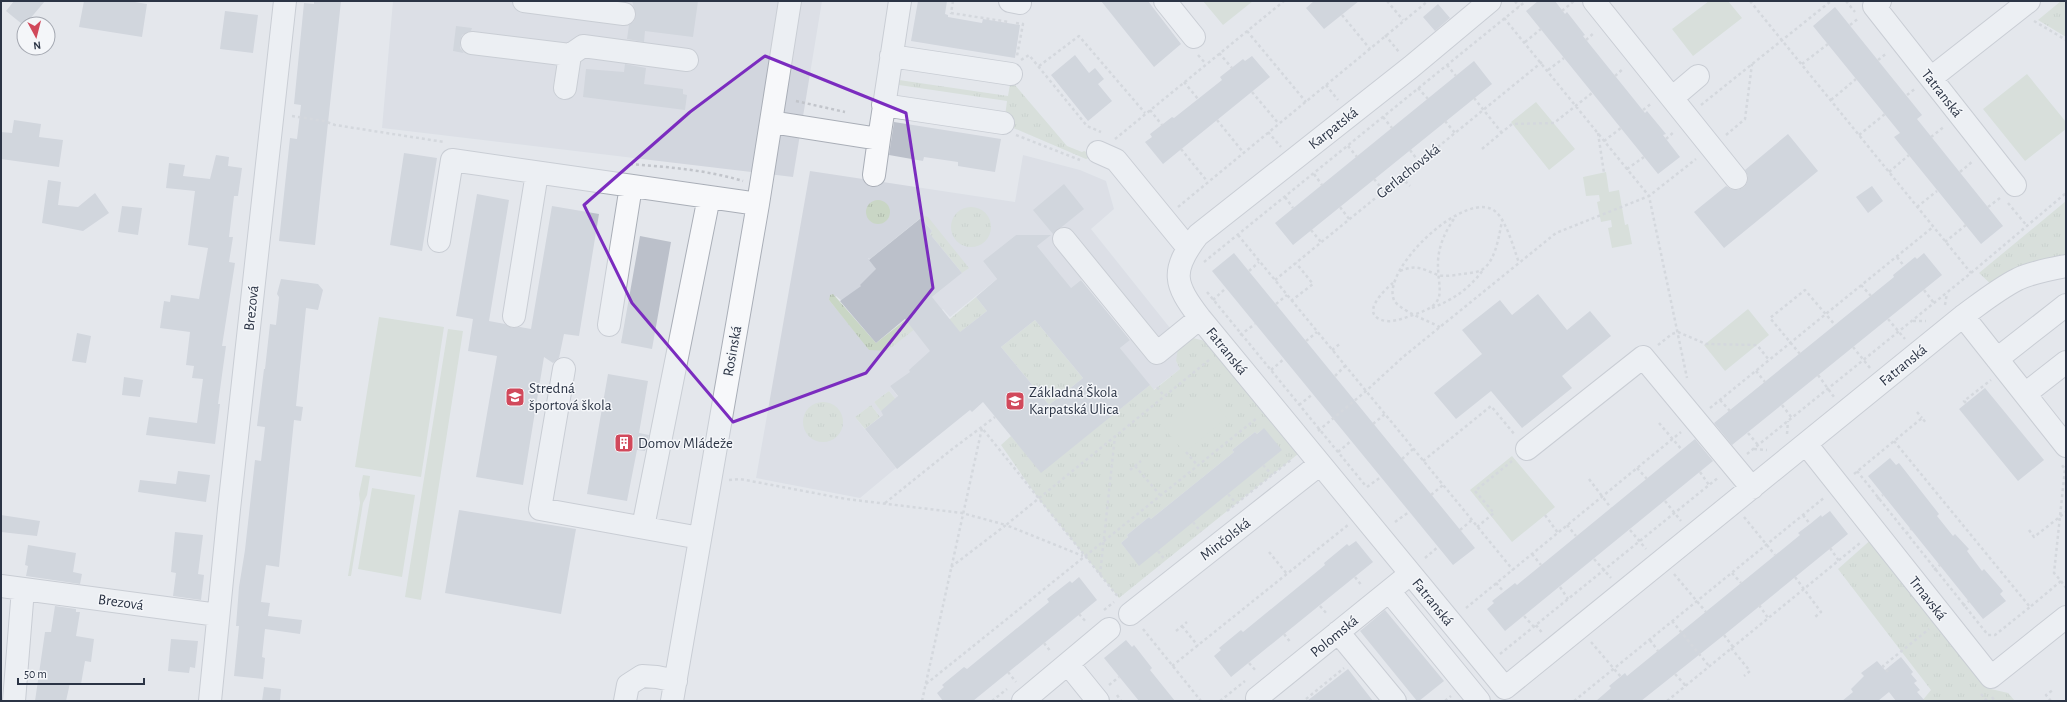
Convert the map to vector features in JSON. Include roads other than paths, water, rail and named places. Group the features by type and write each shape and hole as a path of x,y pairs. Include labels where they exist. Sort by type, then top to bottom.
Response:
{"street":[{"name":"Brezová","path":"210,701 218,615 285,1"},
{"path":"525,1 624,14"},
{"name":"Rosinská","path":"674,691 758,204 790,1"},
{"path":"874,175 883,105 900,1"},
{"path":"1010,1 1020,3 1020,1"},
{"path":"1165,1 1194,37"},
{"name":"Karpatská","path":"1191,257 1198,235 1411,67 1490,1"},
{"path":"1594,1 1736,178"},
{"name":"Tatranská","path":"1880,1 1874,6 2015,185"},
{"path":"1931,78 2025,4"},
{"path":"472,43 570,55 583,46 687,60"},
{"path":"565,88 570,55"},
{"path":"891,56 1011,74"},
{"path":"1672,98 1698,76"},
{"path":"883,105 1009,129"},
{"path":"771,122 878,139"},
{"path":"1098,152 1116,160 1164,219 1191,257"},
{"path":"439,241 452,160 758,204"},
{"path":"514,316 537,173"},
{"path":"609,325 631,186"},
{"path":"643,527 709,197"},
{"path":"1064,239 1157,353 1200,318"},
{"name":"Fatranská","path":"1191,257 1179,285 1185,298 1410,574 1494,659 1505,688 1963,316 1996,291 2018,279 2042,271 2066,266"},
{"path":"1991,366 2066,305"},
{"path":"1963,316 1991,366 2025,394 2061,440"},
{"path":"1520,442 1586,403 1642,357 1752,488"},
{"path":"2025,394 2066,362"},
{"path":"564,369 540,510 700,538"},
{"name":"Trnavská","path":"1806,444 1991,677 2066,617"},
{"name":"Minčolská","path":"1130,614 1320,464"},
{"name":"Polomská","path":"1257,698 1333,623 1389,591 1410,574"},
{"name":"Brezová","path":"1,586 218,615"},
{"path":"14,701 23,589"},
{"path":"1389,591 1479,701"},
{"path":"1333,623 1358,657 1394,701"},
{"path":"1019,691 1060,658 1109,629"},
{"path":"1060,658 1104,693"},
{"path":"625,701 628,685 642,676 658,677 674,691"}],"place":[{"name":"Stredná športová škola","path":"515,397"},
{"name":"Základná Škola Karpatská Ulica","path":"1015,401"},
{"name":"Domov Mládeže","path":"624,443"}]}
